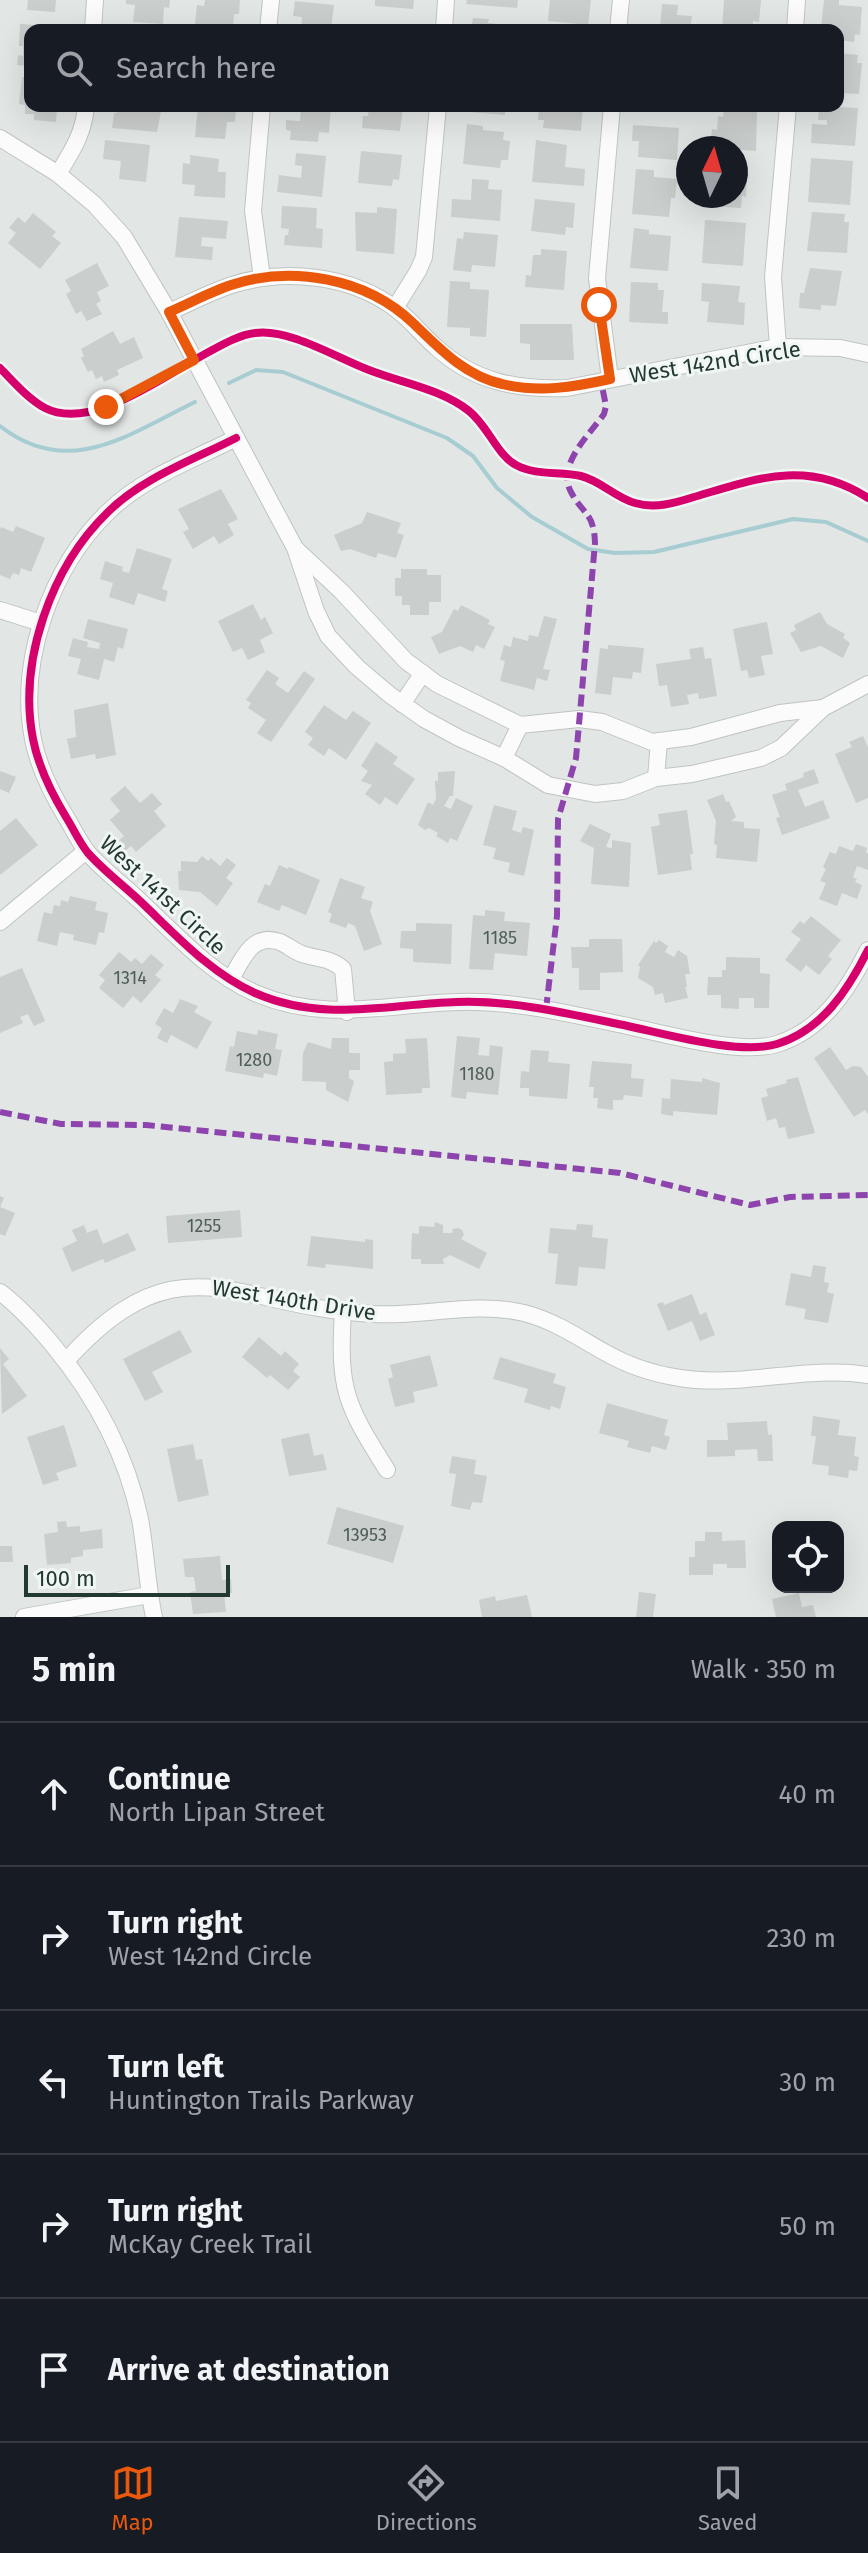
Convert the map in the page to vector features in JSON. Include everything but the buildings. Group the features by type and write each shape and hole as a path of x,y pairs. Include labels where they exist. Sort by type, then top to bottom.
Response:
{"street":[{"path":"93,24 95,0"},
{"path":"269,24 271,0"},
{"path":"444,24 446,0"},
{"path":"619,24 621,0"},
{"path":"795,24 797,0"},
{"path":"58,174 79,139 86,112"},
{"path":"261,112 253,211 262,278"},
{"path":"395,308 424,257 437,112"},
{"path":"610,379 597,278 611,112"},
{"path":"778,347 773,277 787,112"},
{"path":"0,138 58,174 94,204 124,237 169,312 295,548 316,611 328,636 357,667 402,704 548,785 595,794 623,791 656,778 692,774 761,758 781,748 823,708 868,684"},
{"name":"West 142nd Circle","path":"169,312 232,285 262,278 310,277 338,282 372,294 395,308 437,348 464,367 499,384 536,389 567,388 778,347 840,348 868,354"},
{"name":"West 141st Circle","path":"236,438 144,485 108,512 75,552 41,623 30,675 33,739 53,795 86,851 207,963 252,992 291,1005 347,1012 459,1002 546,1009 738,1048 776,1045 802,1032 829,1011 851,984 868,950"},
{"path":"295,548 341,591 382,637 423,673 472,703 520,725 579,719 602,722 652,742 691,737 780,713 823,708"},
{"path":"0,610 41,623"},
{"path":"402,704 423,673"},
{"path":"504,758 520,725"},
{"path":"656,778 659,741"},
{"path":"0,922 86,851"},
{"path":"231,979 251,946 259,940 279,942 302,954 331,960 343,969 347,1012"},
{"name":"West 140th Drive","path":"66,1361 83,1342 134,1302 183,1286 225,1288 343,1312 409,1314 493,1309 521,1312 561,1326 631,1366 684,1379 711,1380 816,1371 868,1375"},
{"path":"0,1292 20,1308 66,1361 93,1398 117,1444 141,1523 154,1617"},
{"path":"343,1312 340,1358 349,1404 387,1470"},
{"path":"24,1617 149,1595"}],"waterway":[{"path":"229,383 256,370 283,372 447,438 473,456 497,488 532,517 588,549 615,553 654,552 793,519 826,522 868,541"},
{"path":"0,426 25,442 50,450 75,451 122,438 195,402"}],"marked path":[{"path":"546,1009 557,916 558,819 576,758 595,543 593,525 571,492 568,471 577,450 604,414 606,406 601,381"},
{"path":"0,1112 61,1124 146,1125 620,1173 750,1205 790,1197 868,1195"}],"cycle path":[{"path":"0,368 45,408 63,413 84,413 127,398 236,338 255,333 283,335 458,403 476,417 503,454 516,465 532,471 581,476 635,503 665,504 782,476 824,479 868,498"},
{"path":"236,438 136,489 88,534 55,587 35,647 30,678 30,709 38,759 56,799 82,844 100,865 208,964 255,993 306,1007 355,1010 457,1002 497,1003 558,1012 699,1042 761,1047 793,1038 820,1019 852,980 868,950"}],"route":[{"path":"106,407 194,360 169,312 232,285 262,278 310,277 338,282 372,294 395,308 437,348 464,367 499,384 536,389 567,388 610,379 599,305"}]}
